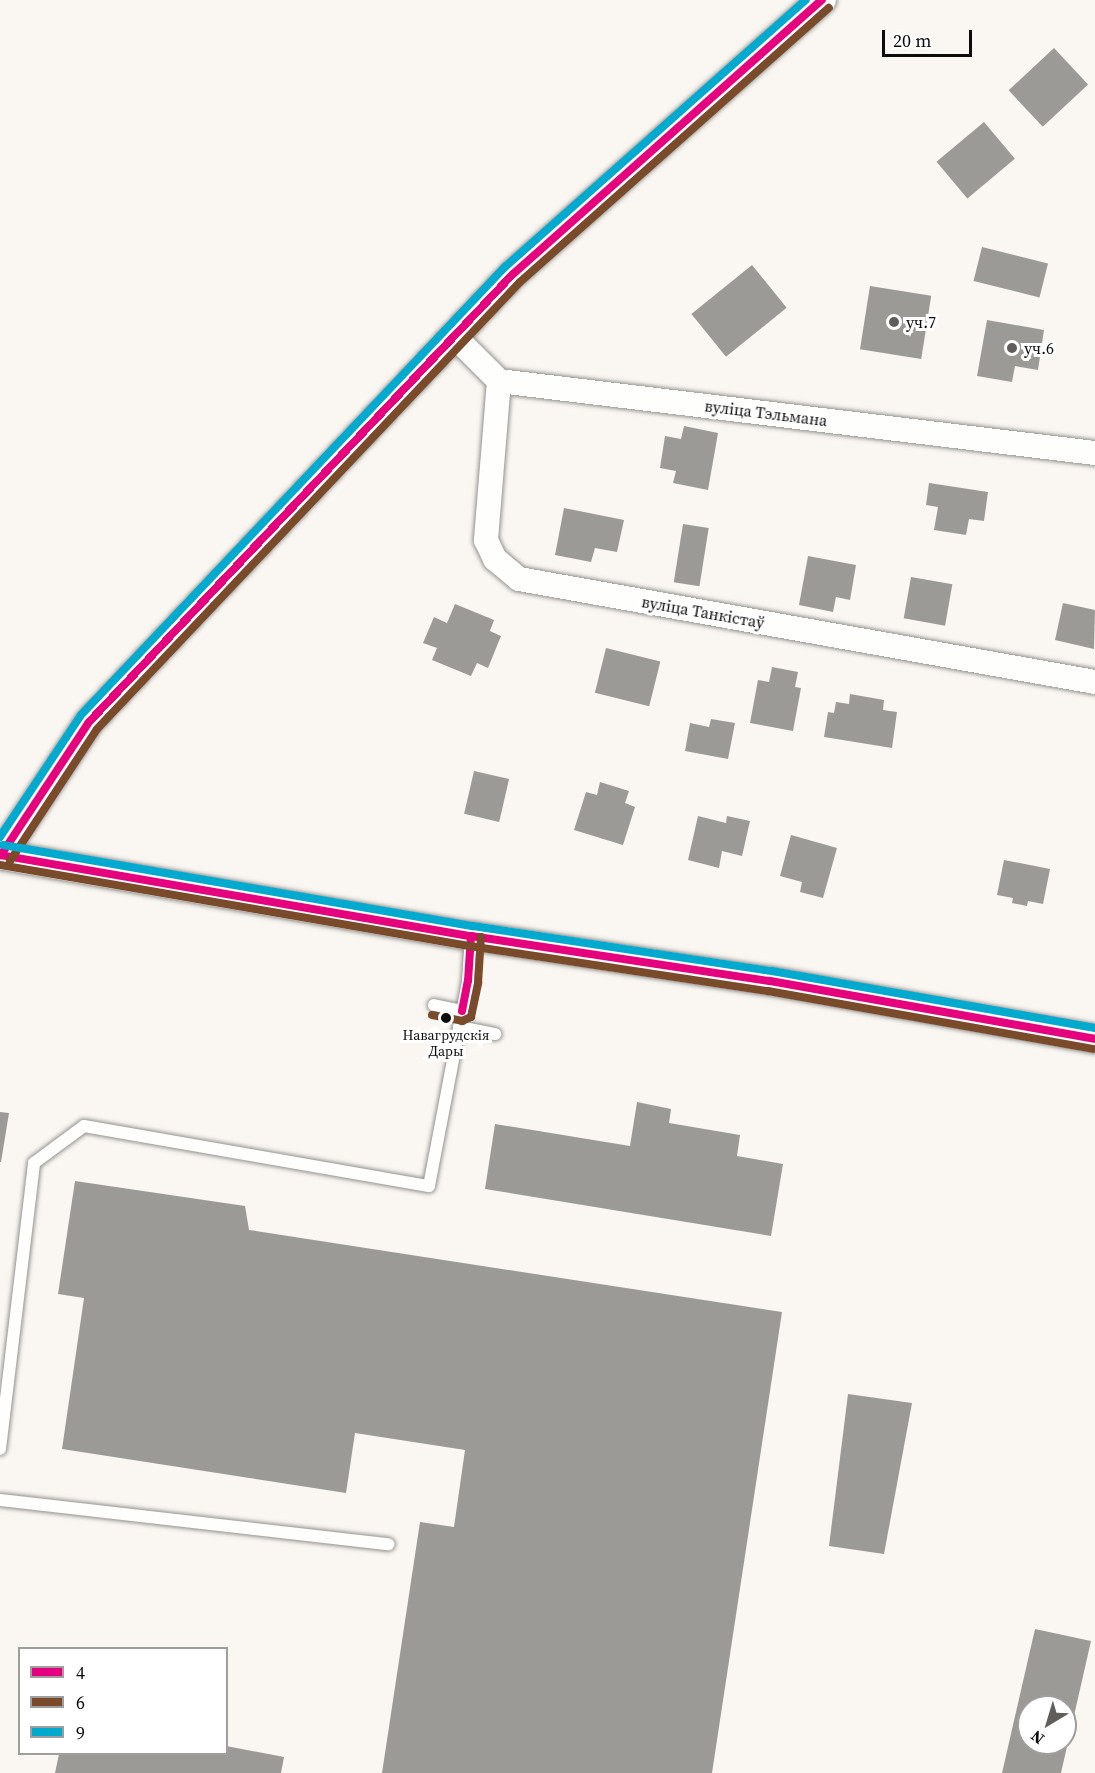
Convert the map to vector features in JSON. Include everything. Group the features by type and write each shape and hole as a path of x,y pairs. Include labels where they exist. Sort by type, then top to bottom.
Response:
{"street":[{"path":"822,0 513,274 89,722 1,855 471,936 770,981 1095,1039"},
{"path":"454,337 500,381"},
{"name":"вуліца Тэльмана","path":"500,381 1095,453"},
{"name":"вуліца Танкістаў","path":"500,381 486,540 495,559 519,579 1095,682"}],"lane":[{"path":"0,1449 34,1162 84,1126 429,1186 468,981 471,936"},
{"path":"434,1005 462,1011"},
{"path":"459,1027 495,1034"},
{"path":"0,1500 389,1544"}],"building":[{"path":"1054,48 1088,85 1043,127 1009,90"},
{"path":"984,122 1015,159 967,199 937,162"},
{"path":"982,247 1048,263 1040,297 974,281"},
{"path":"752,265 787,308 726,357 691,314"},
{"name":"уч.7","path":"870,286 931,296 921,359 860,349"},
{"name":"уч.6","path":"987,320 1044,330 1038,370 1015,366 1012,382 977,376"},
{"path":"684,426 718,433 708,490 673,483 676,471 660,468 665,436 681,439"},
{"path":"929,483 988,492 984,521 969,519 966,535 934,530 938,507 926,505"},
{"path":"564,508 624,520 617,552 595,548 591,562 555,555"},
{"path":"683,524 709,528 699,586 674,582"},
{"path":"808,556 856,565 850,600 836,597 833,612 799,605"},
{"path":"911,577 952,584 945,626 904,618"},
{"path":"1063,603 1095,610 1094,649 1055,640"},
{"path":"455,604 494,620 490,631 501,636 488,668 477,663 471,676 432,660 437,648 423,643 434,617 447,623"},
{"path":"606,648 660,662 649,706 595,693"},
{"path":"772,667 798,672 795,687 801,688 793,731 750,723 758,680 769,682"},
{"path":"850,694 884,700 883,710 897,712 892,748 824,737 828,712 834,713 836,702 849,704"},
{"path":"711,719 735,723 728,759 685,751 690,723 709,727"},
{"path":"474,771 509,779 499,822 464,814"},
{"path":"600,782 629,791 625,803 635,807 623,845 574,830 586,792 597,795"},
{"path":"698,816 726,823 727,816 750,821 742,856 722,851 719,868 688,860"},
{"path":"791,835 837,848 823,898 800,892 802,882 780,876"},
{"path":"1004,860 1050,869 1043,904 1028,901 1027,906 1012,903 1013,898 997,895"},
{"path":"637,1102 671,1109 669,1123 740,1135 737,1156 783,1164 771,1236 485,1189 495,1124 630,1146"},
{"path":"0,1112 9,1113 1,1162 0,1162"},
{"path":"75,1181 245,1206 249,1230 782,1312 712,1773 382,1773 420,1522 454,1527 465,1450 355,1433 346,1493 62,1449 84,1298 58,1294"},
{"path":"848,1394 912,1403 884,1554 829,1546"},
{"path":"1035,1629 1091,1641 1077,1703 1077,1695 1020,1695"},
{"path":"1017,1708 1017,1755 1065,1755 1061,1773 1002,1773"},
{"path":"228,1746 284,1757 281,1773 55,1773 59,1755 228,1755"}],"transit line":[{"name":"9","path":"0,837 81,715 505,267 806,0"},
{"name":"4","path":"1,855 89,722 513,274 822,0"},
{"name":"6","path":"10,861 97,729 520,282 829,8"},
{"name":"9","path":"3,845 473,926 772,971 1095,1028"},
{"name":"4","path":"0,855 471,936 770,981 1095,1039"},
{"name":"6","path":"0,865 469,946 768,991 1093,1049"},
{"name":"4","path":"462,1011 468,981 471,936"},
{"name":"6","path":"432,1015 462,1021 471,1017 478,983 481,937"}],"place":[{"name":"уч.7","path":"894,322"},
{"name":"уч.6","path":"1012,348"},
{"name":"Навагрудскія Дары","path":"446,1018"}]}
